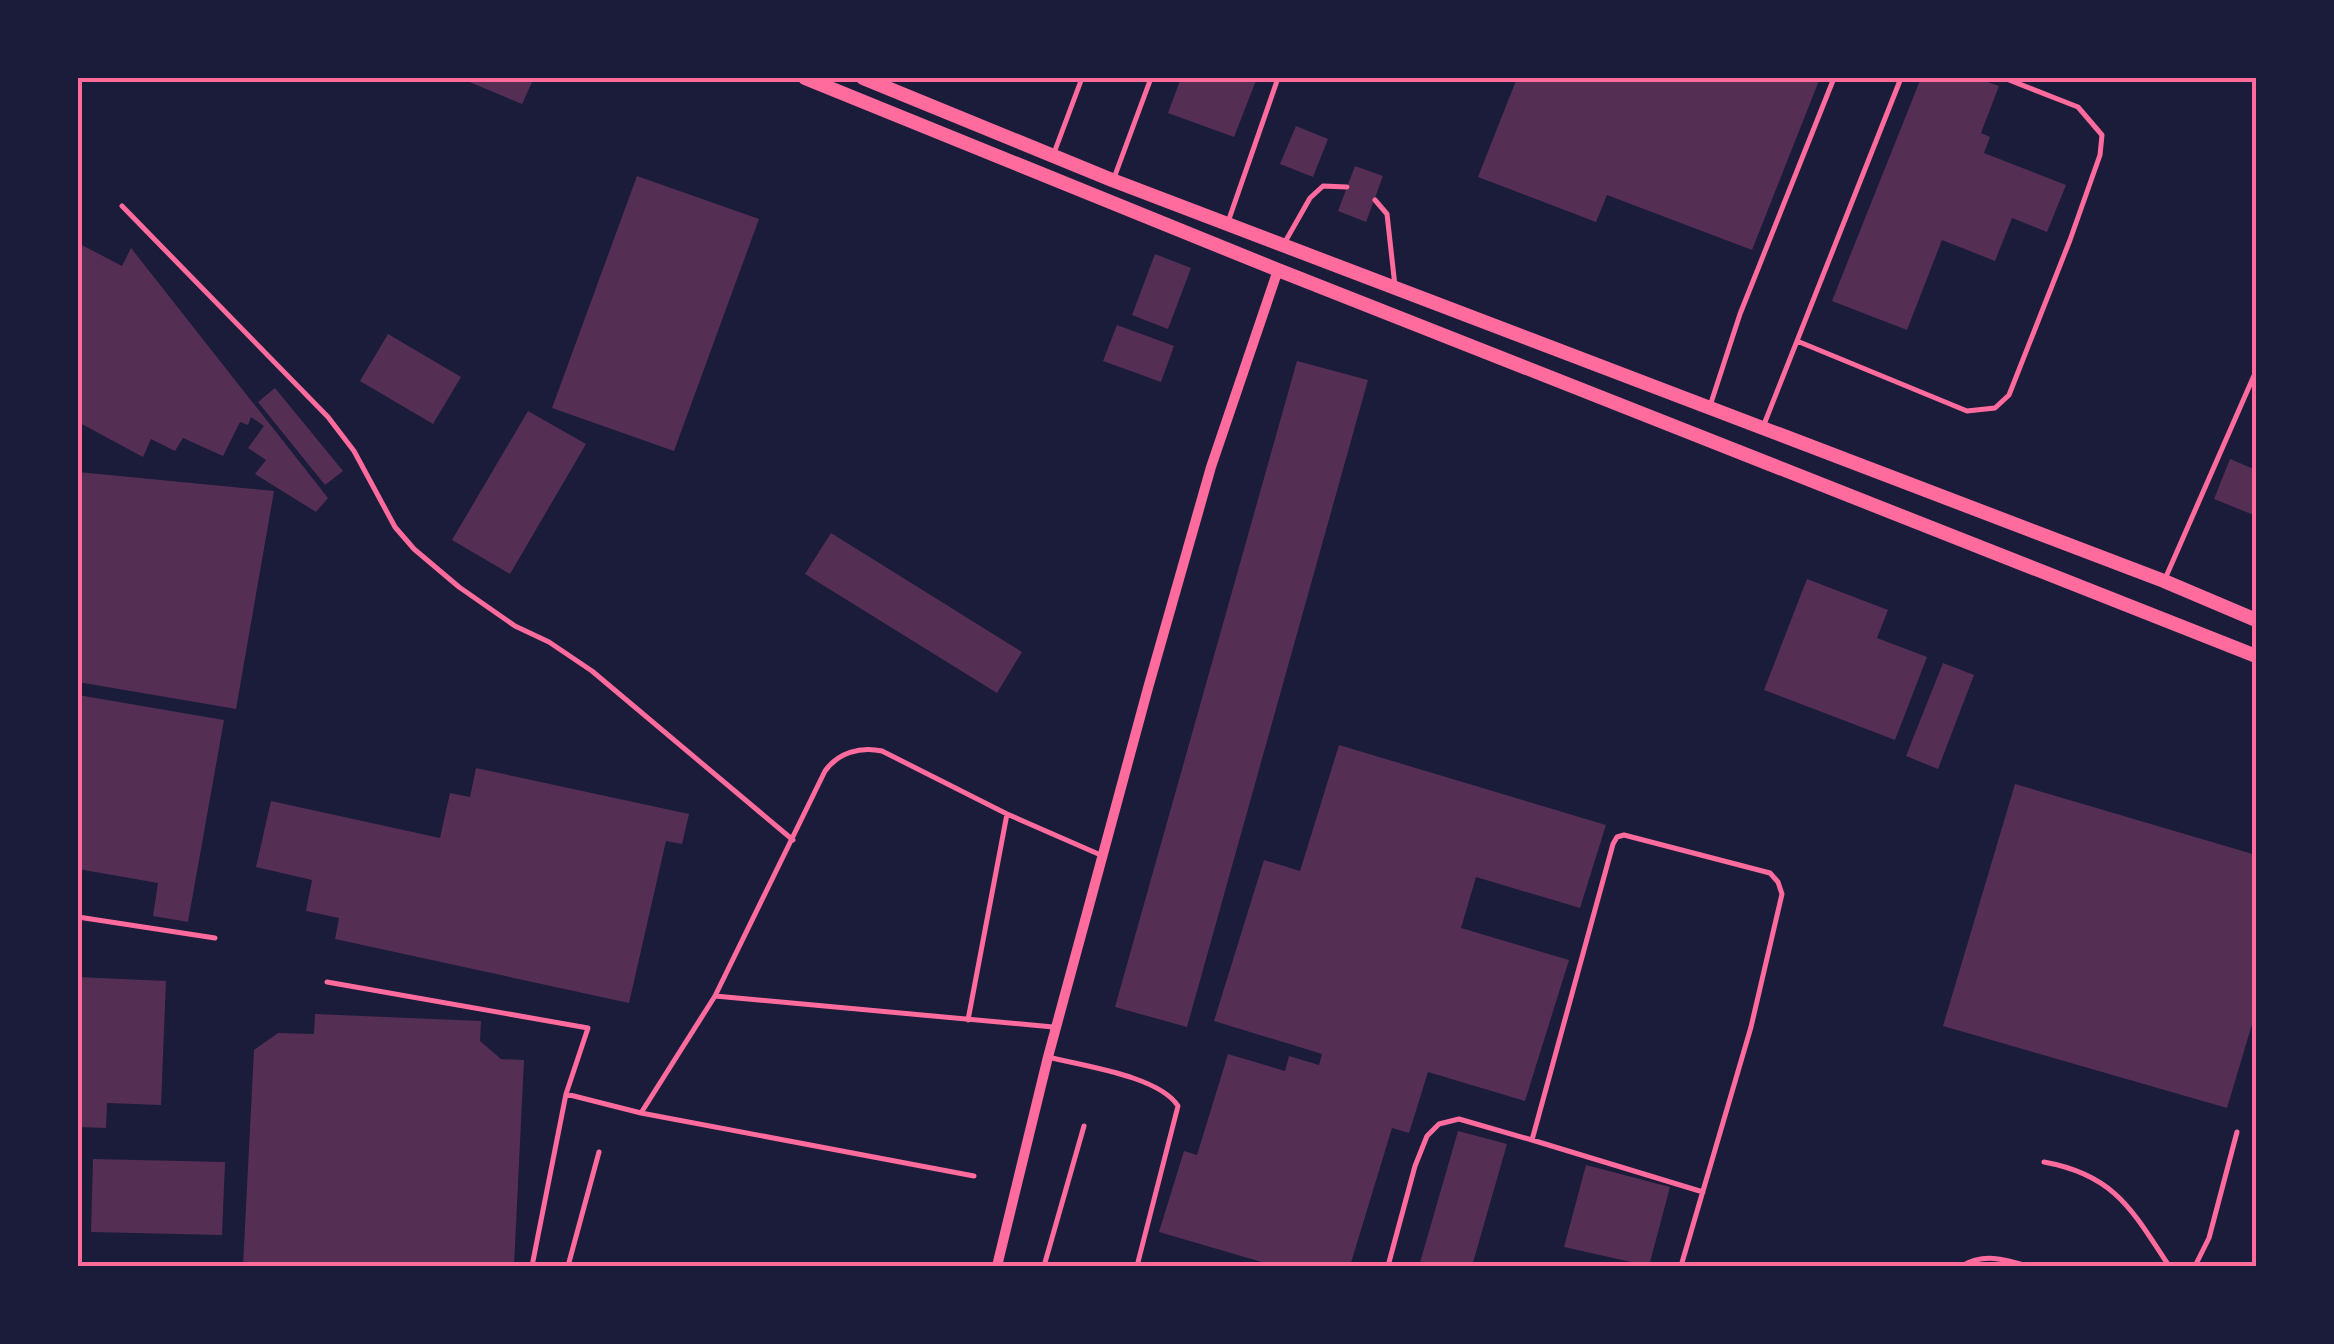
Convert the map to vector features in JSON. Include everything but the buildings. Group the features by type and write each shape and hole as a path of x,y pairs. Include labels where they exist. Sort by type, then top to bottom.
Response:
{"street":[{"path":"805,78 1278,270 2256,656"},
{"path":"862,78 1112,180 2164,581 2256,620"},
{"path":"997,1266 1048,1057 1211,467 1278,270"}],"lane":[{"path":"1053,156 1082,78"},
{"path":"1112,180 1151,78"},
{"path":"1228,225 1278,78"},
{"path":"1708,409 1740,314 1834,78"},
{"path":"1762,430 1902,78"},
{"path":"1798,341 1967,411 1995,408 2010,395 2070,240 2100,155 2102,135 2078,107 2004,78"},
{"path":"1283,246 1310,198 1323,186 1347,187"},
{"path":"1374,200 1387,214 1396,290"},
{"path":"122,206 328,417 354,452 395,527 414,549 459,587 592,671 793,840"},
{"path":"2164,581 2256,370"},
{"path":"641,1113 716,996 833,760 848,752 882,751 1007,814 1103,856"},
{"path":"968,1020 1007,814"},
{"path":"1532,1140 1617,838 1624,835 1770,872 1782,894 1751,1027 1681,1266"},
{"path":"78,917 216,938"},
{"path":"328,982 588,1028 566,1094 532,1266"},
{"path":"716,996 1056,1028"},
{"path":"1048,1057 1147,1083 1172,1097 1178,1106 1137,1266"},
{"path":"566,1094 641,1113 974,1176"},
{"path":"1388,1266 1415,1166 1427,1136 1439,1124 1459,1120 1702,1192"},
{"path":"1044,1266 1084,1126"},
{"path":"2195,1266 2204,1253 2238,1132"},
{"path":"568,1266 598,1152"},
{"path":"2044,1162 2070,1167 2113,1190 2169,1266"},
{"path":"1962,1266 1977,1258 1994,1258 2027,1266"}]}
